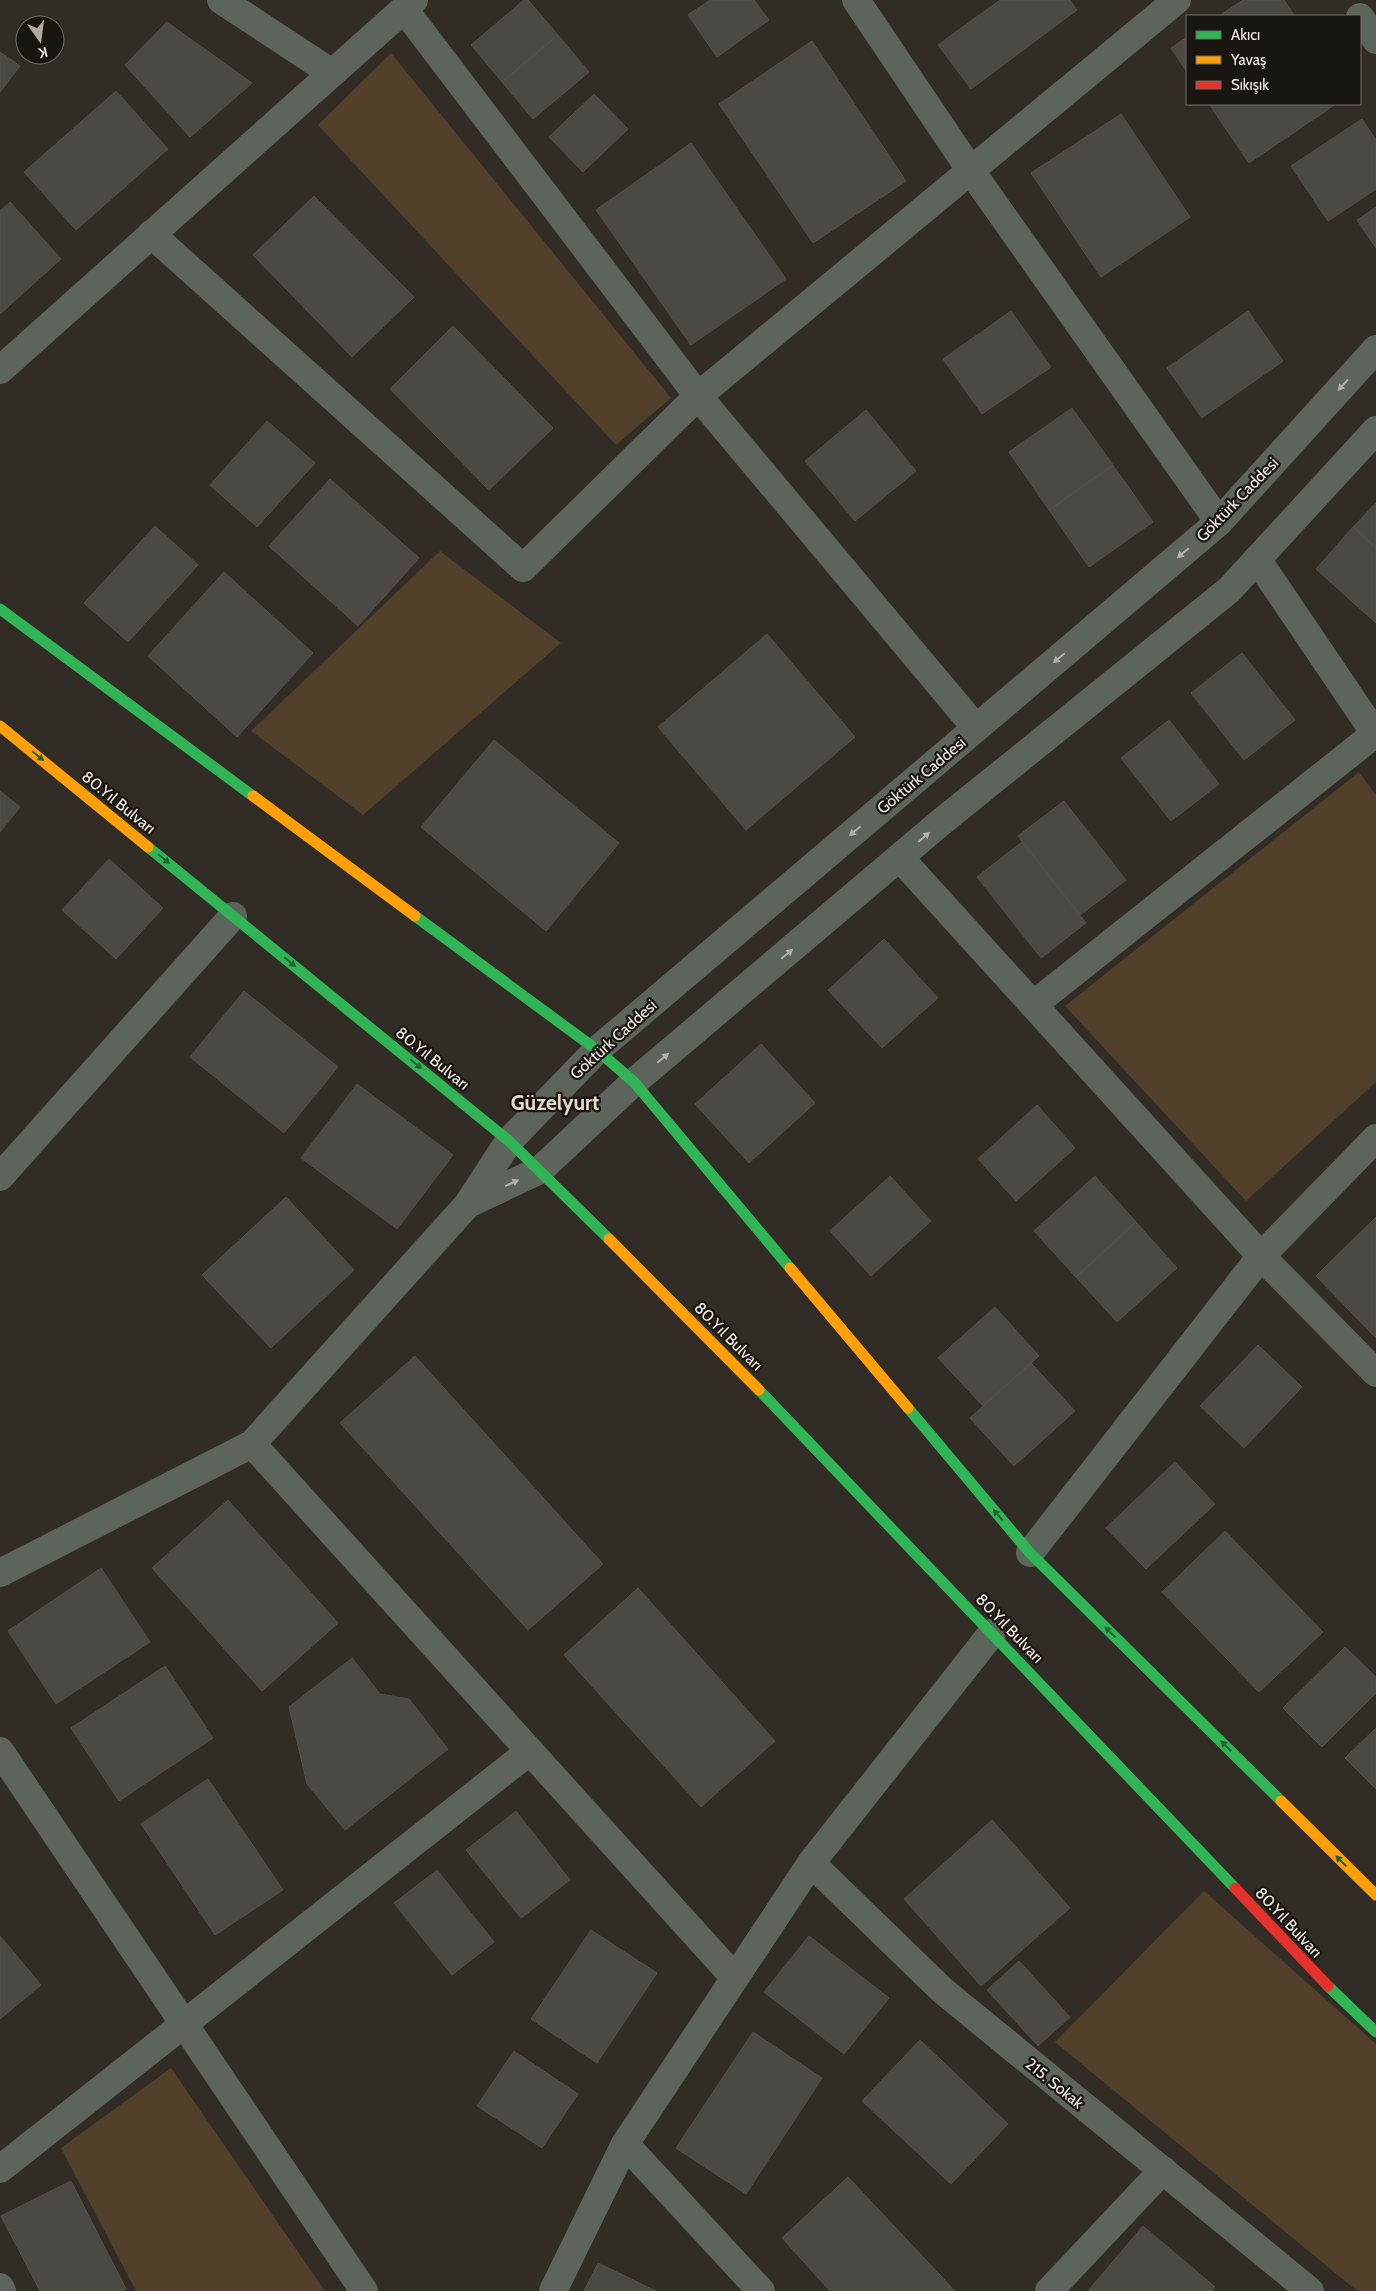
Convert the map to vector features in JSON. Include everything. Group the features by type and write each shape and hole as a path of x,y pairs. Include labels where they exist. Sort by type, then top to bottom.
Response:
{"street":[{"path":"221,0 332,73"},
{"path":"856,0 971,170 1218,522"},
{"path":"151,234 523,568 698,396 1177,0"},
{"path":"1348,0 1358,15"},
{"path":"0,370 409,4 698,396 976,728"},
{"path":"1361,20 1376,40"},
{"name":"Göktürk Caddesi","path":"468,1204 509,1141 597,1050 1218,522 1376,349"},
{"path":"0,1573 252,1444 468,1204 540,1170 634,1082 900,858 1229,590 1376,430"},
{"path":"1033,1005 1376,734 1257,559"},
{"path":"0,609 597,1050 634,1082 1030,1553 1376,1895"},
{"name":"80.Yıl Bulvarı","path":"0,726 509,1141 540,1170 812,1443 1339,1998 1376,2032"},
{"path":"900,858 1261,1256 1376,1373"},
{"path":"0,1177 233,916"},
{"path":"1030,1553 1261,1256 1376,1138"},
{"path":"252,1444 735,1978"},
{"path":"553,2291 625,2144 811,1863 992,1633"},
{"path":"0,1751 364,2291"},
{"path":"0,2169 530,1751"},
{"name":"215. Sokak","path":"811,1863 942,1990 1310,2291"},
{"path":"625,2144 761,2291"},
{"path":"1049,2291 1162,2170"},
{"path":"0,2287 2,2291"}],"shaded area":[{"path":"391,53 671,398 616,445 318,125"},
{"path":"440,551 561,643 363,815 251,731"},
{"path":"1359,772 1376,795 1376,1082 1246,1201 1065,1006"},
{"path":"1204,1891 1376,2044 1376,2291 1357,2291 1055,2042"},
{"path":"171,2068 325,2291 136,2291 61,2148"}],"building":[{"path":"524,0 528,0 558,35 502,82 471,45"},
{"path":"710,0 754,0 769,20 717,57 688,15"},
{"path":"1000,0 1070,0 1077,10 971,89 938,45"},
{"path":"1243,0 1284,0 1294,15 1220,15"},
{"path":"167,22 252,83 190,137 125,65"},
{"path":"558,35 589,72 533,119 502,82"},
{"path":"1186,38 1186,70 1171,48"},
{"path":"812,41 906,181 813,243 719,104"},
{"path":"0,52 15,62 15,65 20,66 0,92"},
{"path":"116,91 168,149 76,230 24,172"},
{"path":"594,94 628,129 583,172 549,137"},
{"path":"1210,105 1335,105 1249,163"},
{"path":"1121,114 1190,217 1101,277 1031,173"},
{"path":"1362,119 1376,140 1376,189 1328,221 1291,166"},
{"path":"691,143 786,279 691,345 596,210"},
{"path":"314,196 414,297 352,357 253,255"},
{"path":"10,202 61,259 0,314 0,211"},
{"path":"1376,207 1376,248 1357,220"},
{"path":"1011,311 1051,367 982,414 943,359"},
{"path":"1248,311 1283,361 1202,418 1167,368"},
{"path":"453,326 553,428 489,490 390,389"},
{"path":"1072,408 1113,465 1049,510 1009,452"},
{"path":"866,410 916,471 855,521 805,461"},
{"path":"267,421 315,463 257,527 210,485"},
{"path":"1113,465 1153,522 1089,567 1049,510"},
{"path":"330,479 419,558 358,626 269,546"},
{"path":"1376,503 1376,548 1353,527"},
{"path":"155,526 198,565 128,642 84,603"},
{"path":"1353,527 1376,548 1376,623 1316,569"},
{"path":"224,572 313,653 237,737 148,656"},
{"path":"767,634 855,737 746,830 658,727"},
{"path":"1242,653 1295,720 1244,760 1191,693"},
{"path":"1169,720 1219,784 1171,821 1121,758"},
{"path":"494,740 619,843 546,931 421,827"},
{"path":"0,791 20,807 0,832"},
{"path":"1064,801 1126,880 1080,915 1018,836"},
{"path":"1022,842 1086,923 1041,958 977,877"},
{"path":"109,859 163,908 116,959 62,910"},
{"path":"884,939 938,998 882,1048 828,990"},
{"path":"244,991 338,1067 284,1133 190,1057"},
{"path":"761,1044 815,1103 749,1163 695,1104"},
{"path":"357,1084 453,1155 397,1229 301,1158"},
{"path":"1037,1105 1075,1148 1016,1201 978,1159"},
{"path":"890,1176 931,1221 871,1276 830,1231"},
{"path":"1095,1176 1136,1222 1076,1277 1034,1231"},
{"path":"286,1197 354,1270 271,1348 202,1275"},
{"path":"1376,1217 1376,1338 1316,1276"},
{"path":"1136,1222 1177,1268 1117,1322 1076,1277"},
{"path":"995,1307 1039,1356 983,1406 938,1358"},
{"path":"1258,1345 1302,1387 1244,1448 1200,1406"},
{"path":"415,1356 603,1564 528,1630 340,1423"},
{"path":"1031,1363 1075,1411 1014,1466 970,1418"},
{"path":"1175,1462 1215,1504 1146,1569 1106,1528"},
{"path":"228,1500 338,1623 262,1691 152,1568"},
{"path":"1225,1531 1323,1632 1259,1692 1162,1592"},
{"path":"101,1568 150,1642 56,1704 8,1631"},
{"path":"638,1588 775,1741 701,1807 564,1655"},
{"path":"1345,1647 1376,1677 1376,1693 1322,1747 1283,1708"},
{"path":"352,1658 380,1694 409,1699 448,1749 345,1830 307,1784 289,1707"},
{"path":"165,1666 213,1738 119,1801 71,1728"},
{"path":"1376,1728 1376,1789 1345,1758"},
{"path":"208,1779 283,1890 215,1935 141,1824"},
{"path":"516,1811 570,1880 521,1918 466,1850"},
{"path":"992,1820 1070,1908 981,1986 904,1899"},
{"path":"437,1870 494,1942 452,1975 394,1903"},
{"path":"591,1930 657,1973 597,2063 531,2019"},
{"path":"0,1936 41,1985 0,2019"},
{"path":"809,1936 889,1998 844,2054 764,1992"},
{"path":"1019,1961 1070,2017 1038,2046 987,1990"},
{"path":"753,2032 822,2078 746,2194 676,2148"},
{"path":"920,2040 1008,2124 951,2184 862,2101"},
{"path":"514,2051 578,2094 542,2148 477,2106"},
{"path":"848,2177 955,2291 830,2291 782,2238"},
{"path":"71,2181 126,2289 122,2291 40,2291 1,2216"},
{"path":"1143,2226 1215,2287 1212,2291 1088,2291"},
{"path":"598,2263 656,2291 584,2291"}],"traffic: fast":[{"path":"0,609 253,796"},
{"path":"148,847 509,1141 609,1239"},
{"path":"415,916 597,1050 634,1082 790,1268"},
{"path":"759,1390 1235,1888"},
{"path":"908,1408 1030,1553 1281,1801"},
{"path":"1328,1986 1376,2032"}],"traffic: slow":[{"path":"0,726 148,847"},
{"path":"253,796 415,916"},
{"path":"609,1239 759,1390"},
{"path":"790,1268 908,1408"},
{"path":"1281,1801 1376,1895"}],"traffic: jam":[{"path":"1235,1888 1328,1986"}],"district":[{"name":"Güzelyurt","path":"555,1103"}]}
